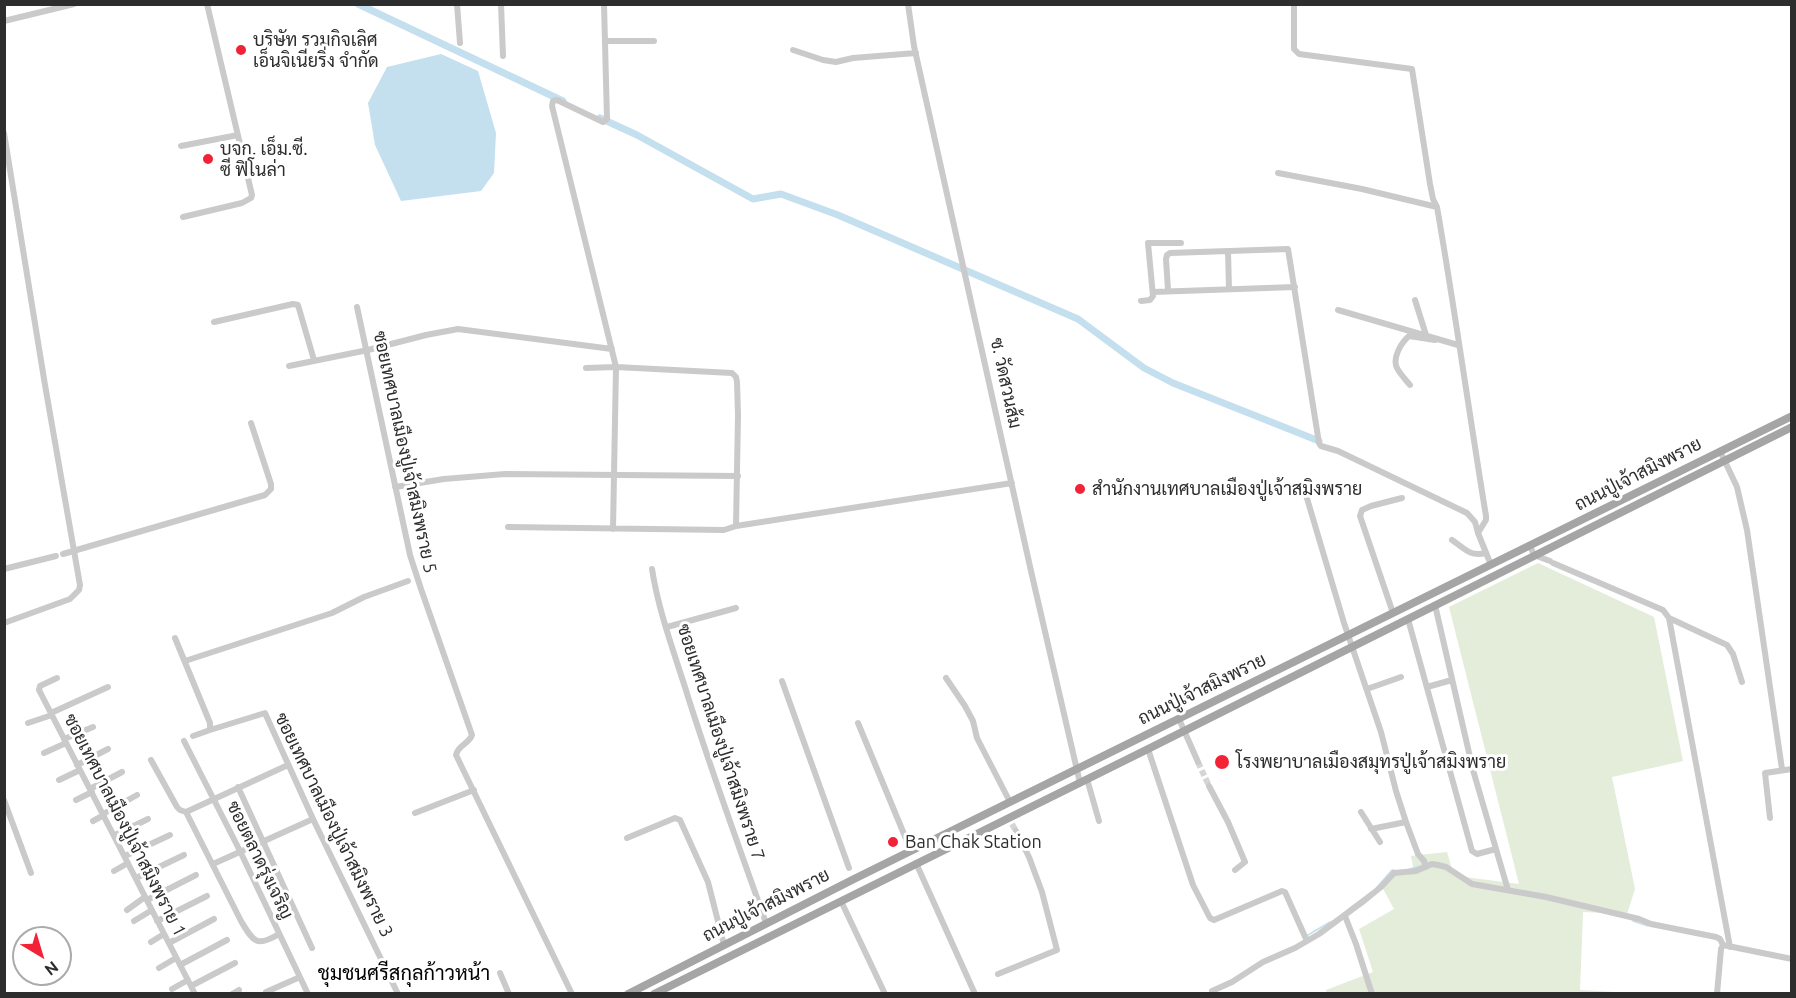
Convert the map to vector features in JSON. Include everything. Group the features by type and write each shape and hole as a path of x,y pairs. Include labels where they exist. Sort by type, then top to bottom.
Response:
{"main road":[{"name":"ถนนปู่เจ้าสมิงพราย","path":"628,993 853,877 911,851 1491,566 1791,416"},
{"name":"ถนนปู่เจ้าสมิงพราย","path":"654,993 916,863 1011,820 1083,781 1791,427"},
{"path":"911,851 916,863"},
{"path":"766,923 772,935"},
{"path":"662,976 668,987"}],"street":[{"path":"4,21 74,4"},
{"path":"183,217 242,203 251,198 207,4"},
{"path":"457,4 460,43"},
{"path":"501,4 503,56"},
{"path":"604,4 606,120 603,122 557,100 552,106 616,367 613,529"},
{"name":"ซ. วัดสวนส้ม","path":"908,4 916,53 1077,768 1099,821"},
{"path":"1294,4 1294,49 1299,54 1412,69 1432,199 1437,207 1450,283 1486,516 1478,533"},
{"path":"605,41 654,41"},
{"path":"793,50 822,60 836,62 853,58 916,53"},
{"path":"4,133 80,585 80,590 70,599 4,623"},
{"path":"181,146 238,135"},
{"path":"1278,173 1362,189 1437,207"},
{"path":"1141,301 1153,299 1148,243 1181,243"},
{"path":"1168,290 1167,255 1288,249 1318,443 1467,513 1475,522 1491,566"},
{"path":"1228,251 1229,289"},
{"path":"1153,292 1295,287"},
{"path":"1415,300 1426,335"},
{"path":"214,322 293,304 298,305 314,360"},
{"name":"ซอยเทศบาลเมืองปู่เจ้าสมิงพราย 5","path":"357,307 410,555 472,735 457,750 456,755 572,993"},
{"path":"1338,310 1458,345"},
{"path":"289,366 458,329 612,349"},
{"path":"1410,385 1395,365 1404,341 1409,336 1439,339"},
{"path":"586,368 616,367 732,373 734,375 737,382 738,404 736,526"},
{"path":"4,569 265,495 271,489 271,484 251,423"},
{"path":"1720,451 1737,487 1747,530 1782,769"},
{"path":"395,487 444,479 505,474 738,476"},
{"path":"508,527 724,530 736,526 1012,483"},
{"path":"1306,495 1348,636 1381,732 1396,791 1418,854 1425,864"},
{"path":"1393,613 1360,513 1371,506 1402,498"},
{"path":"1452,540 1471,554 1486,553"},
{"path":"1530,546 1534,555 1663,610 1669,618 1727,946"},
{"name":"ซอยเทศบาลเมืองปู่เจ้าสมิงพราย 7","path":"652,569 702,742 766,923"},
{"path":"185,661 332,613 364,597 408,581"},
{"path":"1435,605 1473,770 1507,887"},
{"path":"667,627 736,608"},
{"path":"1669,618 1727,645 1733,654 1743,682"},
{"path":"1408,619 1472,850 1477,854 1496,849"},
{"path":"175,638 210,723 210,730 192,736"},
{"path":"1367,688 1401,677"},
{"name":"ซอยเทศบาลเมืองปู่เจ้าสมิงพราย 1","path":"57,678 39,688 195,993"},
{"path":"946,678 973,721 977,738 1010,802"},
{"path":"1427,687 1452,680"},
{"path":"782,681 849,867"},
{"path":"28,723 108,687"},
{"name":"ซอยเทศบาลเมืองปู่เจ้าสมิงพราย 3","path":"210,730 265,713 313,819 398,993"},
{"path":"1179,719 1198,762"},
{"path":"858,723 911,851"},
{"path":"44,753 93,727"},
{"name":"ซอยตลาดรุ่งเจริญ","path":"184,741 308,993"},
{"path":"59,780 108,749"},
{"path":"1148,749 1193,885 1210,918 1214,920 1282,891 1287,894 1306,939"},
{"path":"151,760 177,807 186,812 251,938 263,942 279,934"},
{"path":"186,812 288,765"},
{"path":"1770,818 1765,773 1791,769"},
{"path":"76,800 122,772"},
{"path":"1209,786 1245,862 1243,866 1235,870"},
{"path":"238,787 312,948"},
{"path":"415,813 474,790"},
{"path":"93,821 137,795"},
{"path":"4,800 31,873"},
{"path":"1361,812 1380,842"},
{"path":"627,838 675,818 680,820 708,882 724,945"},
{"path":"114,835 148,819"},
{"path":"213,864 313,819"},
{"path":"1371,829 1406,822"},
{"path":"998,974 1058,950 1042,892 1016,831"},
{"path":"114,871 127,859 170,835"},
{"path":"136,878 184,855"},
{"path":"916,863 975,993"},
{"path":"1212,991 1232,982 1345,916 1381,887 1394,873 1416,871 1425,864 1442,866 1472,884 1507,887 1639,919 1651,924 1716,937 1727,946 1791,959"},
{"path":"127,910 146,898 196,875"},
{"path":"158,921 207,896"},
{"path":"841,901 885,993"},
{"path":"134,921 152,910"},
{"path":"1345,916 1372,993"},
{"path":"169,943 214,919"},
{"path":"151,942 164,934"},
{"path":"180,965 227,940"},
{"path":"1717,993 1721,949 1727,946"},
{"path":"159,968 176,958"},
{"path":"172,989 235,963"},
{"path":"500,973 509,993"},
{"path":"266,992 300,977"},
{"path":"232,993 239,990"}],"green space":[{"path":"1538,563 1654,617 1683,761 1612,777 1635,889 1627,914 1583,912 1580,990 1615,993 1327,994 1326,990 1373,972 1359,929 1394,909 1380,883 1396,875 1414,872 1411,856 1447,852 1452,869 1465,877 1519,884 1449,607"}],"water":[{"path":"441,54 478,71 496,133 494,173 481,191 401,201 375,145 368,103 387,67"}],"waterway":[{"path":"358,4 563,101"},
{"path":"600,118 637,135 753,199 781,194 838,215 1078,319 1144,368 1173,383 1319,441"},
{"path":"1410,869 1423,865"},
{"path":"1377,887 1394,870"},
{"path":"1346,911 1371,892"},
{"path":"1633,921 1648,926"},
{"path":"1308,935 1330,922"}],"tunnel":[{"path":"1198,762 1209,786"},
{"path":"1012,824 1016,831"}],"place":[{"name":"บริษัท รวมกิจเลิศ เอ็นจิเนียริ่ง จำกัด","path":"241,50"},
{"name":"บจก. เอ็ม.ซี. ซี ฟิโนล่า","path":"208,159"},
{"name":"สำนักงานเทศบาลเมืองปู่เจ้าสมิงพราย","path":"1080,489"},
{"name":"โรงพยาบาลเมืองสมุทรปู่เจ้าสมิงพราย","path":"1222,762"},
{"name":"Ban Chak Station","path":"893,842"}],"district":[{"name":"ชุมชนศรีสกุลก้าวหน้า","path":"404,973"}]}
